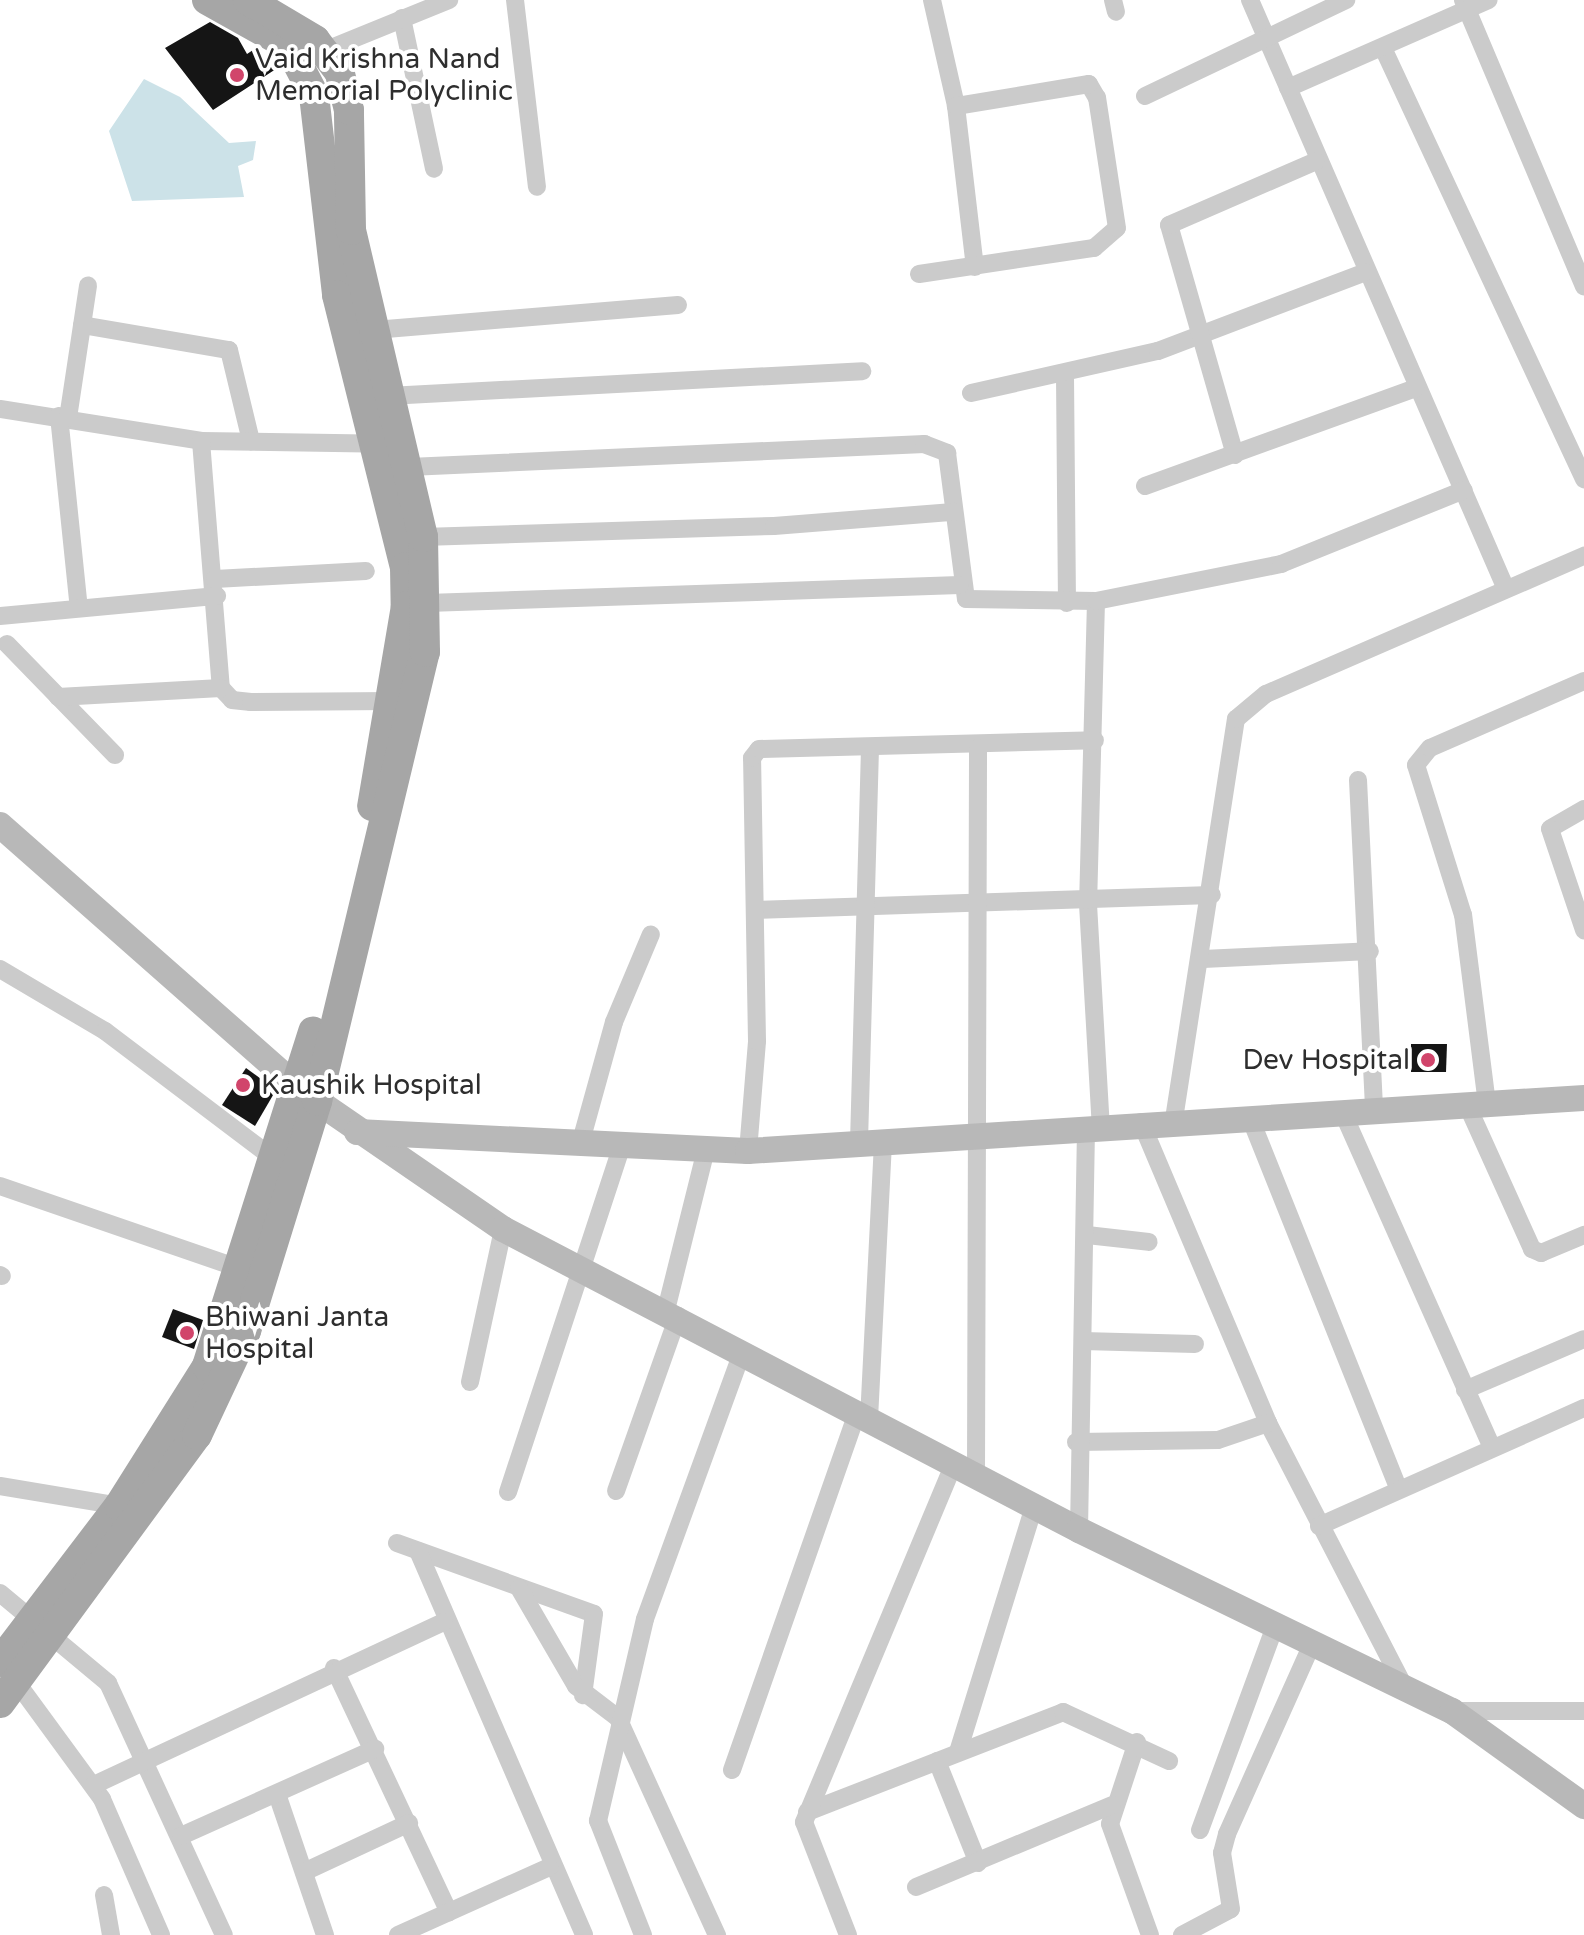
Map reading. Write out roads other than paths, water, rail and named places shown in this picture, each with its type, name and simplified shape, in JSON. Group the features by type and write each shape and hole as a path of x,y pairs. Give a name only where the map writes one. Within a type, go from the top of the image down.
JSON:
{"main road":[{"path":"42,1626 197,1435 246,1331 308,1094 417,706 427,603 423,537 337,295 306,68 270,30 207,0"},
{"path":"5,1682 207,1366 241,1269 273,1158 308,1094 392,701 405,567 388,396 351,230 349,110 326,50 248,0"}],"street":[{"path":"515,0 537,187"},
{"path":"932,0 956,106 975,267"},
{"path":"1250,0 1316,161 1506,589"},
{"path":"1145,96 1346,0"},
{"path":"1288,88 1383,48 1465,4 1488,0"},
{"path":"326,50 444,1"},
{"path":"1465,4 1584,286"},
{"path":"402,18 434,169"},
{"path":"1383,48 1584,479"},
{"path":"919,274 1094,248 1117,228 1097,98 1089,84 956,106"},
{"path":"1235,455 1171,219 1316,161"},
{"path":"971,393 1065,376 1203,334 1366,272"},
{"path":"79,608 64,417 88,285"},
{"path":"374,330 678,305"},
{"path":"82,325 229,350 251,441"},
{"path":"388,396 862,371"},
{"path":"1065,376 1067,603"},
{"path":"1145,486 1416,388"},
{"path":"0,409 201,441 251,441 395,452 924,444 947,453 960,585 973,601 1096,601 1281,564 1464,490"},
{"path":"201,441 216,588 221,688 232,700 251,702 392,701"},
{"path":"423,537 953,512"},
{"path":"1174,1119 1203,959 1231,734 1247,706 1584,556"},
{"path":"115,755 58,697 3,648 8,615 366,571"},
{"path":"427,603 960,585"},
{"path":"1079,1530 1076,1442 1094,1128 1088,904 1095,740 1096,601"},
{"path":"1584,681 1430,748 1416,765 1463,915 1478,1105 1532,1249 1541,1253 1584,1235"},
{"path":"58,697 221,688"},
{"path":"748,1151 756,910 752,758 766,747 870,750 978,748 1095,740"},
{"path":"848,1935 806,1837 807,1812 966,1468 980,1137 973,908 978,748"},
{"path":"732,1770 863,1416 871,1142 870,750"},
{"path":"1358,780 1370,951 1374,1113"},
{"path":"1584,809 1550,829 1584,930"},
{"path":"0,825 308,1094 357,1132 503,1229 672,1313 1079,1530 1452,1711 1584,1806"},
{"path":"756,910 973,908 1212,895"},
{"path":"581,1141 614,1022 651,934"},
{"path":"1203,959 1370,951"},
{"path":"0,969 105,1031 273,1158"},
{"path":"357,1132 748,1151 980,1137 1174,1119 1251,1120 1584,1098"},
{"path":"1343,1113 1492,1448"},
{"path":"1251,1120 1398,1487"},
{"path":"1141,1122 1268,1423 1405,1690"},
{"path":"508,1492 579,1268 622,1145"},
{"path":"616,1491 672,1313 706,1150"},
{"path":"0,1186 241,1269"},
{"path":"470,1382 503,1229"},
{"path":"1087,1235 1149,1242"},
{"path":"1465,1390 1584,1339"},
{"path":"1083,1341 1195,1344"},
{"path":"643,1935 599,1836 618,1718 645,1619 742,1352"},
{"path":"1319,1526 1398,1487 1584,1408"},
{"path":"1076,1442 1204,1441 1268,1423"},
{"path":"0,1486 119,1506"},
{"path":"958,1752 1034,1506"},
{"path":"397,1543 594,1614 583,1695"},
{"path":"418,1551 444,1622 549,1867 584,1935"},
{"path":"519,1588 583,1695 618,1718 717,1935"},
{"path":"0,1593 108,1683 224,1935"},
{"path":"94,1785 334,1668 444,1622"},
{"path":"1200,1830 1275,1626"},
{"path":"1182,1935 1231,1909 1223,1865 1227,1834 1312,1644"},
{"path":"334,1668 375,1749 449,1912"},
{"path":"5,1682 94,1785 161,1935"},
{"path":"1452,1711 1584,1711"},
{"path":"807,1812 1063,1712 1137,1742 1169,1761"},
{"path":"1137,1742 1112,1805 1114,1841 1150,1935"},
{"path":"181,1836 375,1749"},
{"path":"937,1761 978,1863"},
{"path":"277,1794 325,1935"},
{"path":"916,1887 1112,1805"},
{"path":"304,1872 409,1823"},
{"path":"398,1935 549,1867"},
{"path":"104,1895 111,1935"}],"water":[{"path":"144,79 180,97 229,143 256,141 253,160 238,166 244,197 132,201 109,131"}],"place":[{"name":"Vaid Krishna Nand Memorial Polyclinic","path":"237,75"},
{"name":"Dev Hospital","path":"1428,1060"},
{"name":"Kaushik Hospital","path":"243,1085"},
{"name":"Bhiwani Janta Hospital","path":"187,1333"}]}
